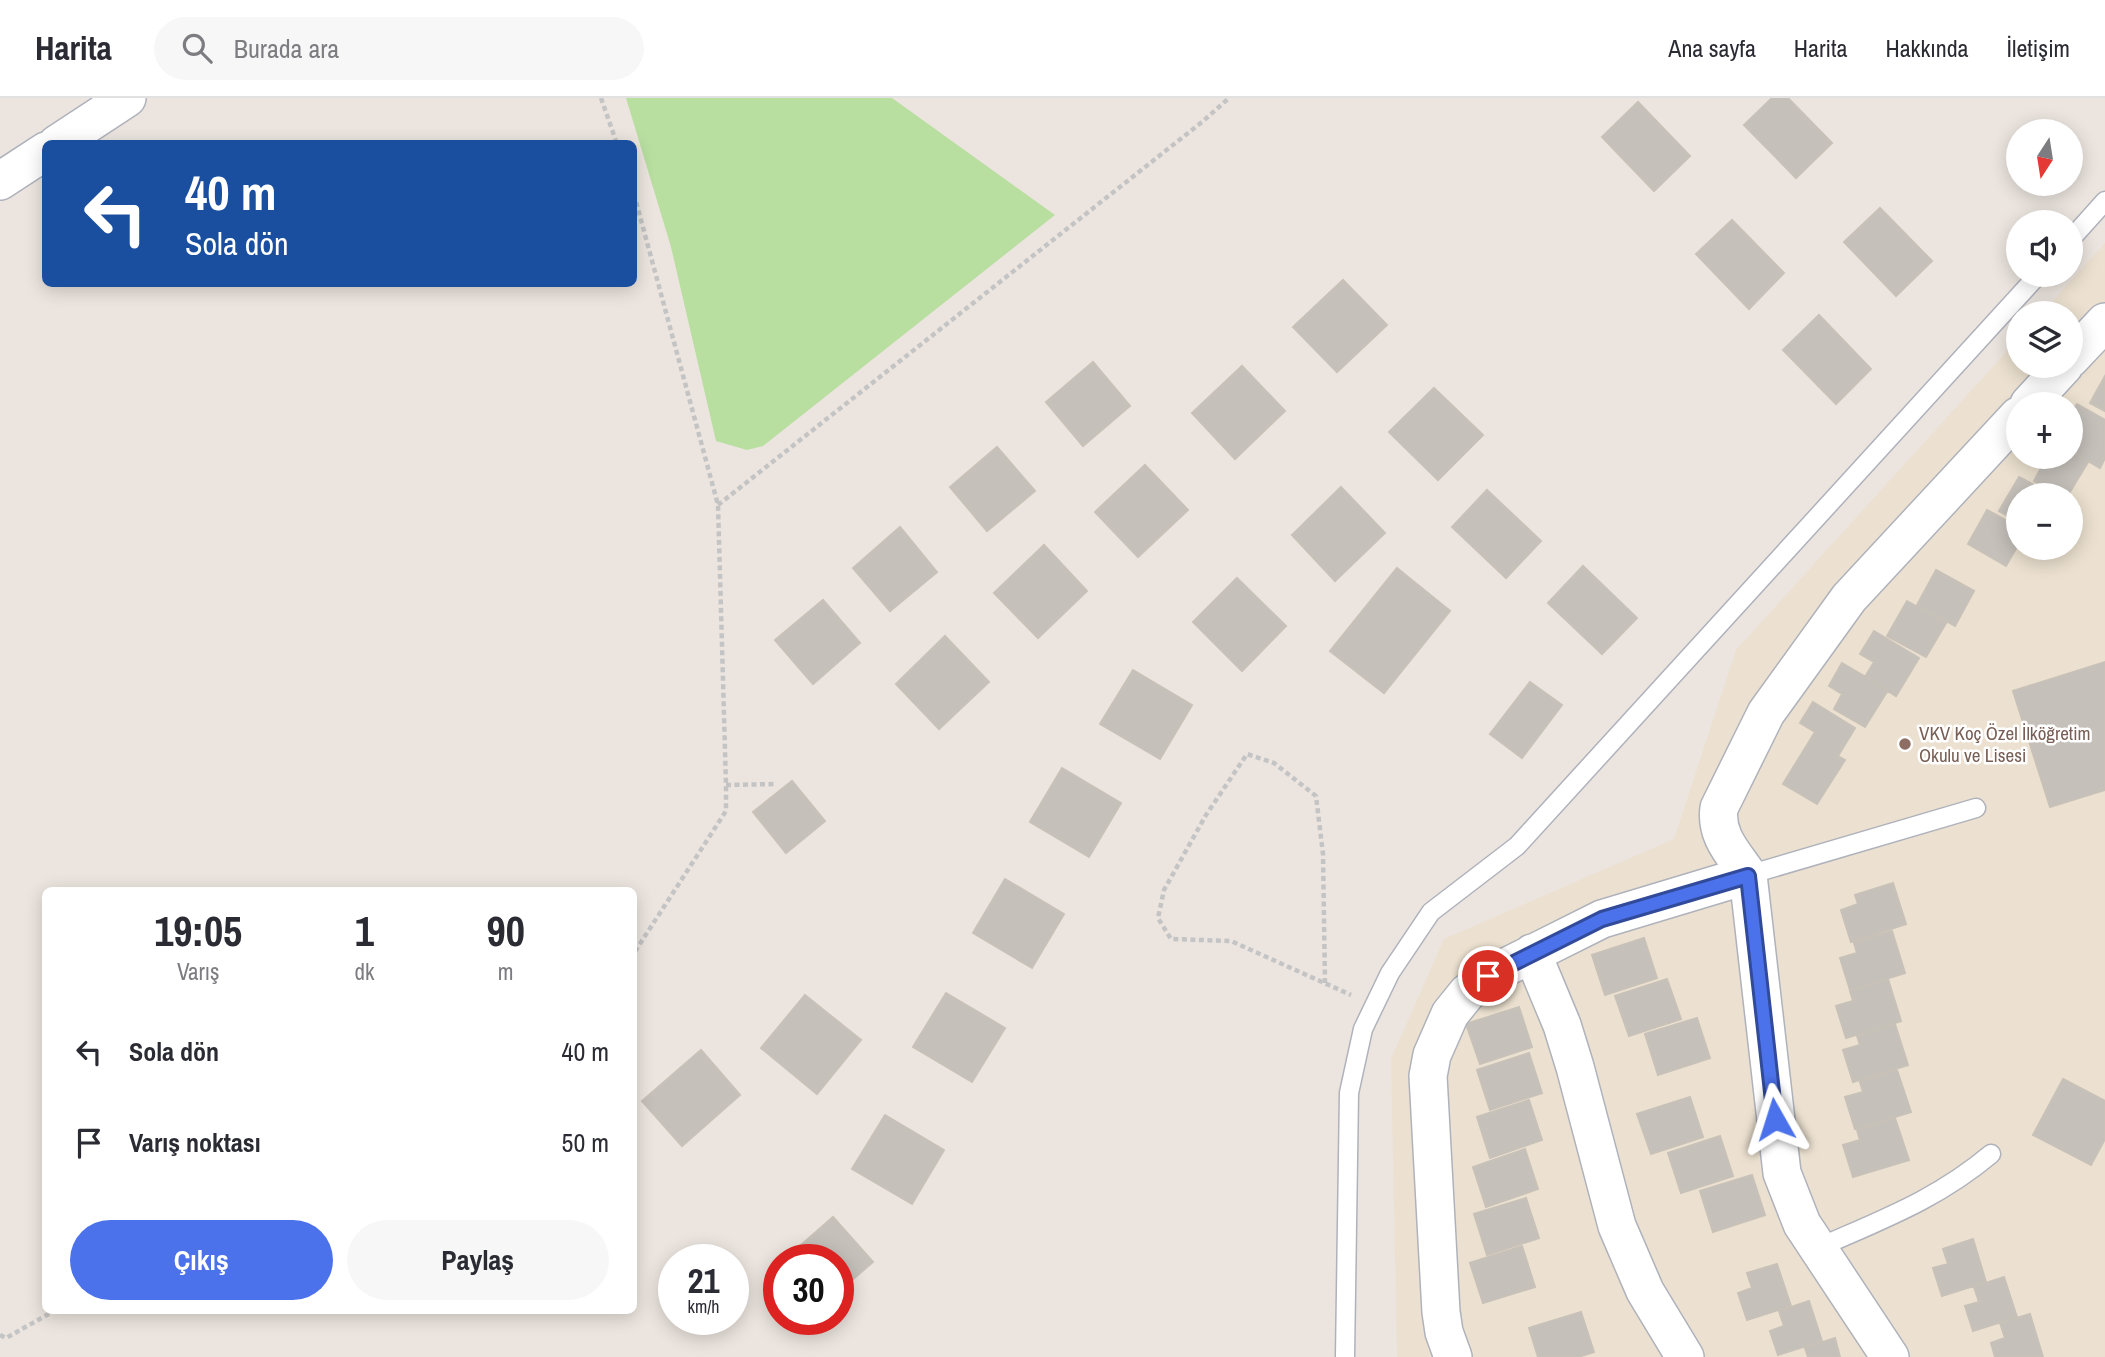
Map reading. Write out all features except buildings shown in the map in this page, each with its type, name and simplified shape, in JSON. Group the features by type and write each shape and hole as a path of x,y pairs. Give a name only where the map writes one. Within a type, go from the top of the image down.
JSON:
{"street":[{"path":"63,140 127,98"},
{"path":"0,181 42,154"},
{"path":"2083,345 2105,322"},
{"path":"2040,392 2053,378"},
{"path":"1890,1357 1802,1224 1790,1199 1782,1173 1748,876 1723,840 1717,819 1723,798 1766,713 1849,598 2006,429"},
{"path":"1453,1357 1444,1332 1441,1312 1428,1076 1439,1033 1450,1014 1467,993 1488,976 1602,919 1748,876"},
{"path":"1532,953 1562,1025 1617,1226 1645,1292 1685,1357"}],"lane":[{"path":"2083,226 2105,201"},
{"path":"1345,1357 1349,1093 1363,1029 1390,973 1431,912 1517,846 2027,287"},
{"path":"1748,876 1976,808"},
{"path":"1818,1248 1914,1206 1967,1175 1991,1154"}],"path":[{"path":"601,98 616,140"},
{"path":"718,505 1191,131 1229,98"},
{"path":"637,205 718,505 726,785 726,811 637,948"},
{"path":"1325,983 1323,854 1316,796 1274,762 1247,754 1206,815 1164,890 1158,918 1171,939 1231,941 1374,1006"},
{"path":"726,785 777,784"},
{"path":"0,1335 6,1338 49,1314"}],"shaded area":[{"name":"VKV Koç Özel İlköğretim Okulu ve Lisesi","path":"2105,243 2105,1357 1397,1357 1391,1059 1444,939 1674,839 1736,650 2006,352 2006,378 2083,378 2083,301 2053,301 2065,287 2083,287 2083,267"}],"green space":[{"path":"626,98 892,98 1055,215 763,446 747,450 716,441 671,247"}],"place":[{"name":"VKV Koç Özel İlköğretim Okulu ve Lisesi","path":"1905,744"}],"route":[{"path":"1488,976 1602,919 1748,876 1775,1119"}]}
